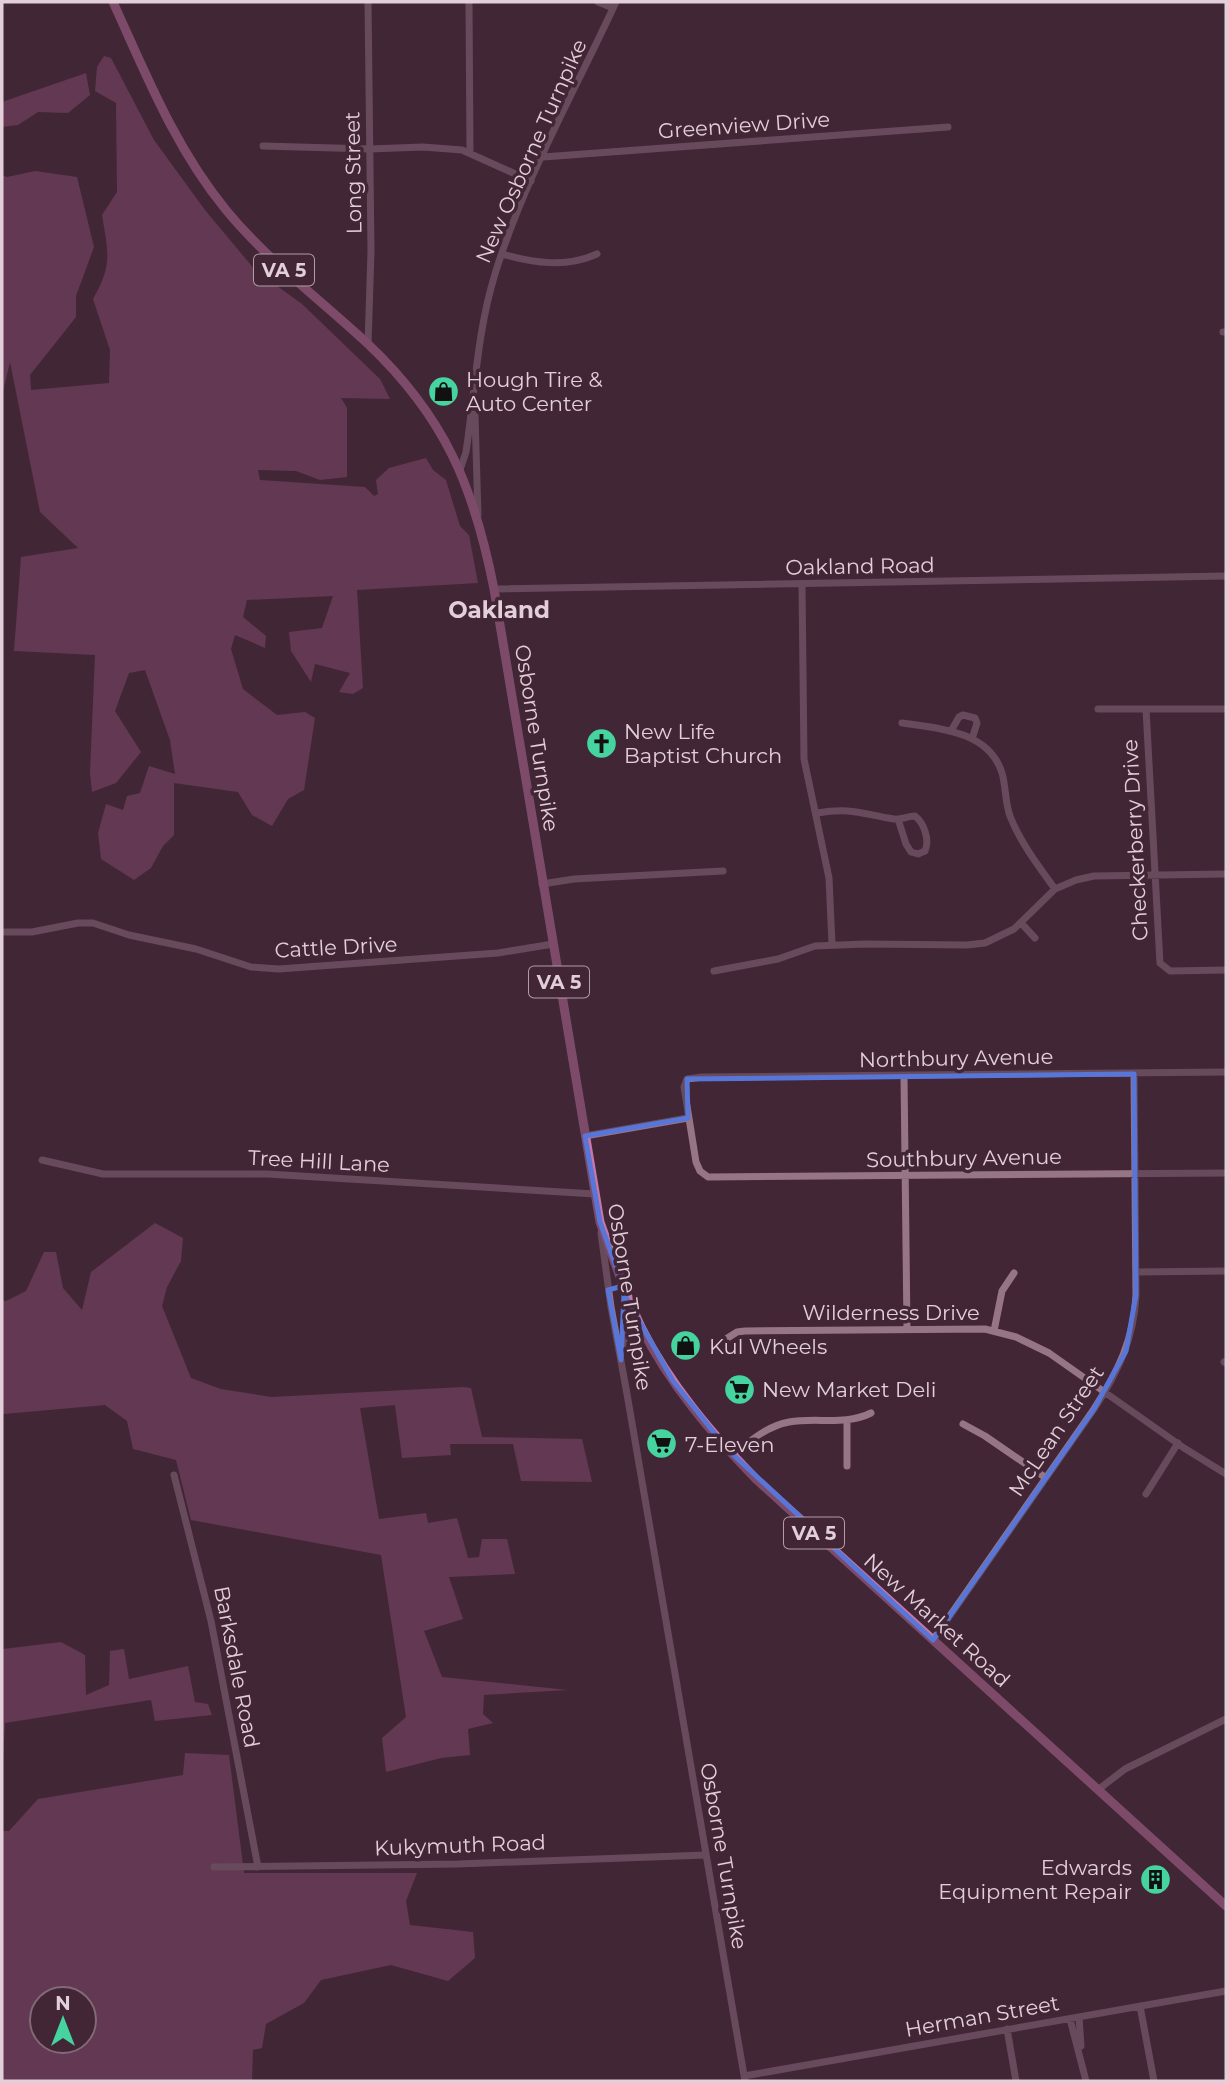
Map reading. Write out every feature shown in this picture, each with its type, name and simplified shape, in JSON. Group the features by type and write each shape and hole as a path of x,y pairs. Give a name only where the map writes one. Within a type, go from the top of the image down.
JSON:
{"main road":[{"name":"VA 5","path":"113,2 171,127 188,157 225,208 265,253 368,344 408,386 451,449 478,519"},
{"name":"Osborne Turnpike","path":"478,519 494,589 600,1222"},
{"name":"New Market Road","path":"600,1222 623,1286 642,1328 683,1395 733,1455 803,1522 1226,1906"}],"street":[{"name":"Long Street","path":"368,2 371,251 368,344"},
{"path":"470,2 470,152"},
{"path":"598,2 615,5"},
{"name":"New Osborne Turnpike","path":"460,470 474,400 484,319 502,254 531,181 615,5"},
{"name":"Greenview Drive","path":"543,157 948,127"},
{"path":"263,146 447,148 470,152 531,181"},
{"path":"502,254 548,262 575,262 597,254"},
{"name":"New Osborne Turnpike","path":"474,400 478,519"},
{"path":"451,449 463,445 468,436"},
{"name":"Oakland Road","path":"494,589 1226,576"},
{"path":"802,584 804,759 830,878 831,944"},
{"path":"1098,709 1226,709"},
{"name":"Checkerberry Drive","path":"1146,709 1158,954 1164,968 1170,971 1226,970"},
{"path":"951,731 959,718 975,718 977,723 972,739"},
{"path":"902,723 951,731 972,739 990,754 1001,770 1009,813 1019,834 1055,890"},
{"path":"817,813 856,810 898,819 918,817 928,841 925,851 918,854 911,852 898,819"},
{"path":"542,884 573,879 723,870"},
{"path":"714,971 778,959 815,946 831,944 967,946 1002,937 1022,923 1055,890 1076,880 1094,876 1226,874"},
{"name":"Cattle Drive","path":"2,932 32,932 78,923 93,923 129,935 196,949 251,967 279,969 498,953 553,944"},
{"path":"1022,923 1035,938"},
{"name":"Northbury Avenue","path":"688,1118 684,1087 687,1079 702,1077 1226,1072"},
{"name":"McLean Street","path":"933,1640 1105,1392 1122,1363 1135,1309 1134,1074"},
{"path":"904,1076 907,1329"},
{"path":"585,1136 688,1118"},
{"name":"Southbury Avenue","path":"688,1118 697,1166 703,1175 717,1178 1226,1172"},
{"name":"Tree Hill Lane","path":"42,1160 103,1174 267,1174 596,1194"},
{"name":"Osborne Turnpike","path":"600,1222 608,1290 744,2078"},
{"path":"1136,1272 1226,1271"},
{"path":"994,1331 1002,1291 1014,1273"},
{"path":"608,1290 623,1286"},
{"path":"621,1360 623,1339 642,1328"},
{"name":"Wilderness Drive","path":"726,1339 746,1331 965,1328 994,1331 1041,1348 1226,1474"},
{"path":"733,1455 763,1432 776,1426 805,1420 859,1419 871,1413"},
{"path":"847,1420 847,1466"},
{"path":"963,1424 1046,1478"},
{"path":"1146,1494 1178,1443"},
{"name":"Barksdale Road","path":"174,1475 211,1621 258,1867"},
{"path":"1099,1789 1132,1765 1226,1719"},
{"name":"Kukymuth Road","path":"214,1867 470,1863 706,1855"},
{"name":"Herman Street","path":"744,2078 1226,1992"},
{"path":"1140,2006 1154,2081"},
{"path":"1079,2017 1081,2057"},
{"path":"1070,2019 1086,2081"},
{"path":"1007,2029 1016,2081"}],"highlighted area":[{"path":"1134,1074 1136,1295 1126,1351 1094,1409 933,1640 727,1449 673,1381 624,1294 621,1360 608,1290 623,1286 600,1222 585,1136 688,1118 687,1079"}],"shaded area":[{"path":"104,56 111,58 154,140 205,210 255,270 302,304 380,379 390,399 341,398 347,408 347,477 320,480 296,471 258,470 260,480 365,487 374,496 378,494 376,480 389,468 426,458 433,470 446,480 460,526 469,535 478,583 357,590 363,688 353,694 339,692 350,673 315,664 311,682 291,651 289,632 322,628 333,596 247,600 243,617 266,636 265,648 235,635 231,649 243,689 277,715 305,712 315,718 304,790 288,799 272,826 252,815 238,792 174,783 174,835 163,846 151,868 134,880 101,859 98,833 106,804 123,810 127,796 140,793 149,766 175,774 170,740 145,670 129,673 115,711 141,752 116,783 92,792 90,773 95,655 14,651 21,557 78,548 40,512 10,362 2,396 2,175 7,177 35,171 77,177 94,247 76,296 76,317 30,375 31,390 109,383 110,350 93,299 104,276 107,258 102,215 117,192 116,103 95,91 97,67"},
{"path":"86,73 90,95 68,113 38,112 18,125 2,127 2,102"},
{"path":"155,1223 183,1238 181,1261 167,1287 162,1306 191,1378 221,1389 271,1397 471,1388 482,1437 582,1439 592,1482 521,1481 513,1444 450,1444 451,1455 402,1458 395,1405 360,1408 379,1519 426,1513 428,1523 457,1518 468,1558 479,1557 482,1539 507,1539 515,1574 449,1577 463,1619 424,1631 442,1677 568,1690 484,1695 483,1714 493,1723 468,1729 470,1755 441,1758 386,1772 382,1738 406,1717 381,1555 191,1520 176,1460 133,1449 127,1421 105,1405 2,1416 2,1300 6,1301 26,1291 44,1252 56,1252 63,1288 82,1310 91,1272"},
{"path":"2,1637 3,1649 61,1642 85,1655 86,1695 109,1685 110,1651 124,1649 129,1679 188,1666 195,1702 208,1704 212,1715 155,1721 151,1700 5,1723 2,1781"},
{"path":"185,1753 229,1755 244,1873 417,1873 406,1901 410,1925 473,1932 475,1958 448,1981 391,1965 321,1980 304,2003 266,2024 262,2048 253,2050 252,2081 2,2081 2,1831 9,1831 38,1799 183,1775"}],"place":[{"name":"Hough Tire & Auto Center","path":"443,391"},
{"name":"New Life Baptist Church","path":"601,743"},
{"name":"Kul Wheels","path":"686,1346"},
{"name":"New Market Deli","path":"739,1389"},
{"name":"7-Eleven","path":"662,1444"},
{"name":"Edwards Equipment Repair","path":"1155,1879"}],"district":[{"name":"Oakland","path":"499,610"}]}
